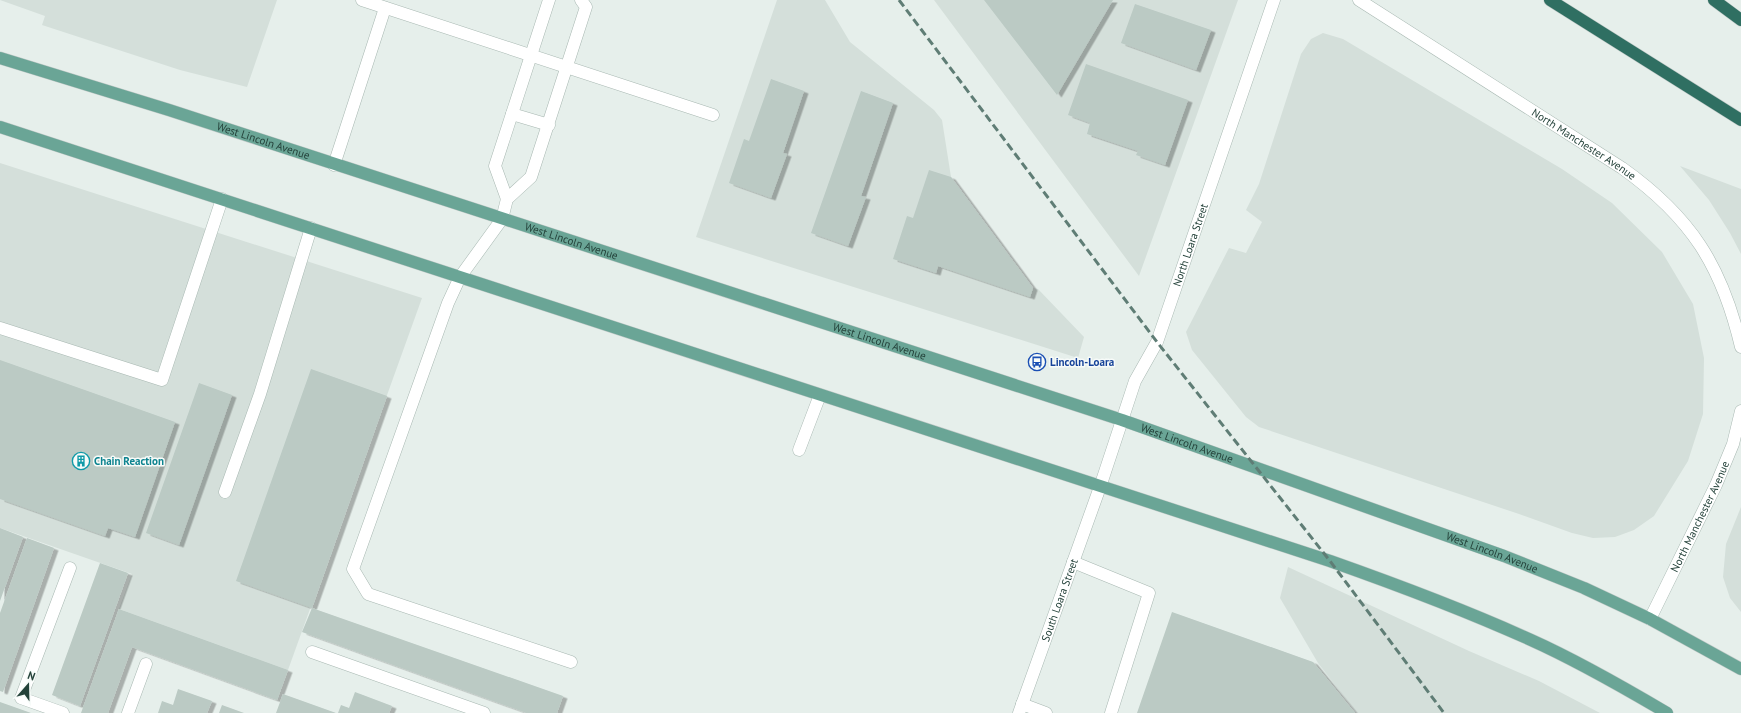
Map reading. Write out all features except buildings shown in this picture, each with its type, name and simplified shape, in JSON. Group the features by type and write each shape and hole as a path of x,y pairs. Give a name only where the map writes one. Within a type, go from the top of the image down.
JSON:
{"highway":[{"path":"1550,0 1741,120"},
{"path":"1714,0 1741,20"}],"main road":[{"name":"West Lincoln Avenue","path":"0,58 169,110 334,165 1122,420 1504,556 1584,588 1650,619 1741,669"},
{"path":"0,127 1330,561 1468,613 1532,640 1588,668 1667,713"}],"street":[{"path":"362,0 713,116"},
{"path":"507,199 495,166 549,0"},
{"path":"571,662 368,594 354,569 448,303 460,277 502,219 507,199 531,177 586,7 582,0"},
{"name":"North Loara Street","path":"1100,487 1135,381 1157,342 1274,0"},
{"name":"North Manchester Avenue","path":"1359,0 1622,168 1649,188 1674,212 1702,245 1720,279 1734,317 1741,347"},
{"path":"334,165 385,8"},
{"path":"512,114 548,125"},
{"path":"0,328 162,380 222,199"},
{"path":"225,492 260,394 311,228"},
{"path":"799,450 820,395"},
{"name":"North Manchester Avenue","path":"1650,619 1716,485 1733,444 1741,411"},
{"name":"South Loara Street","path":"1020,708 1100,487"},
{"path":"1072,562 1149,593 1111,713"},
{"path":"63,713 21,698 70,568"},
{"path":"312,652 484,713"},
{"path":"128,713 146,664"},
{"path":"1020,708 1046,713"}],"shaded area":[{"path":"0,0 277,0 247,87 180,70 42,25 45,16"},
{"path":"777,0 825,0 850,42 934,110 942,120 951,177 1033,288 1038,289 1084,337 1078,358 696,237"},
{"path":"934,0 1238,0 1139,276"},
{"path":"1323,33 1343,39 1562,169 1612,203 1662,252 1693,304 1704,358 1703,414 1688,461 1654,516 1634,530 1615,537 1593,538 1572,533 1259,427 1246,417 1192,350 1186,332 1229,248 1246,253 1262,222 1246,210 1259,184 1301,54 1311,39"},
{"path":"0,163 422,298 288,670 119,609 132,574 0,528"},
{"path":"1680,166 1741,189 1741,254 1730,233 1709,200"},
{"path":"1741,507 1741,612 1730,598 1723,577 1726,544"},
{"path":"1288,567 1469,651 1539,681 1600,713 1357,713 1318,663 1280,598"}],"railway":[{"path":"899,0 1157,342 1330,561 1444,713"}],"place":[{"name":"Lincoln-Loara","path":"1037,362"},
{"name":"Chain Reaction","path":"81,461"}]}
